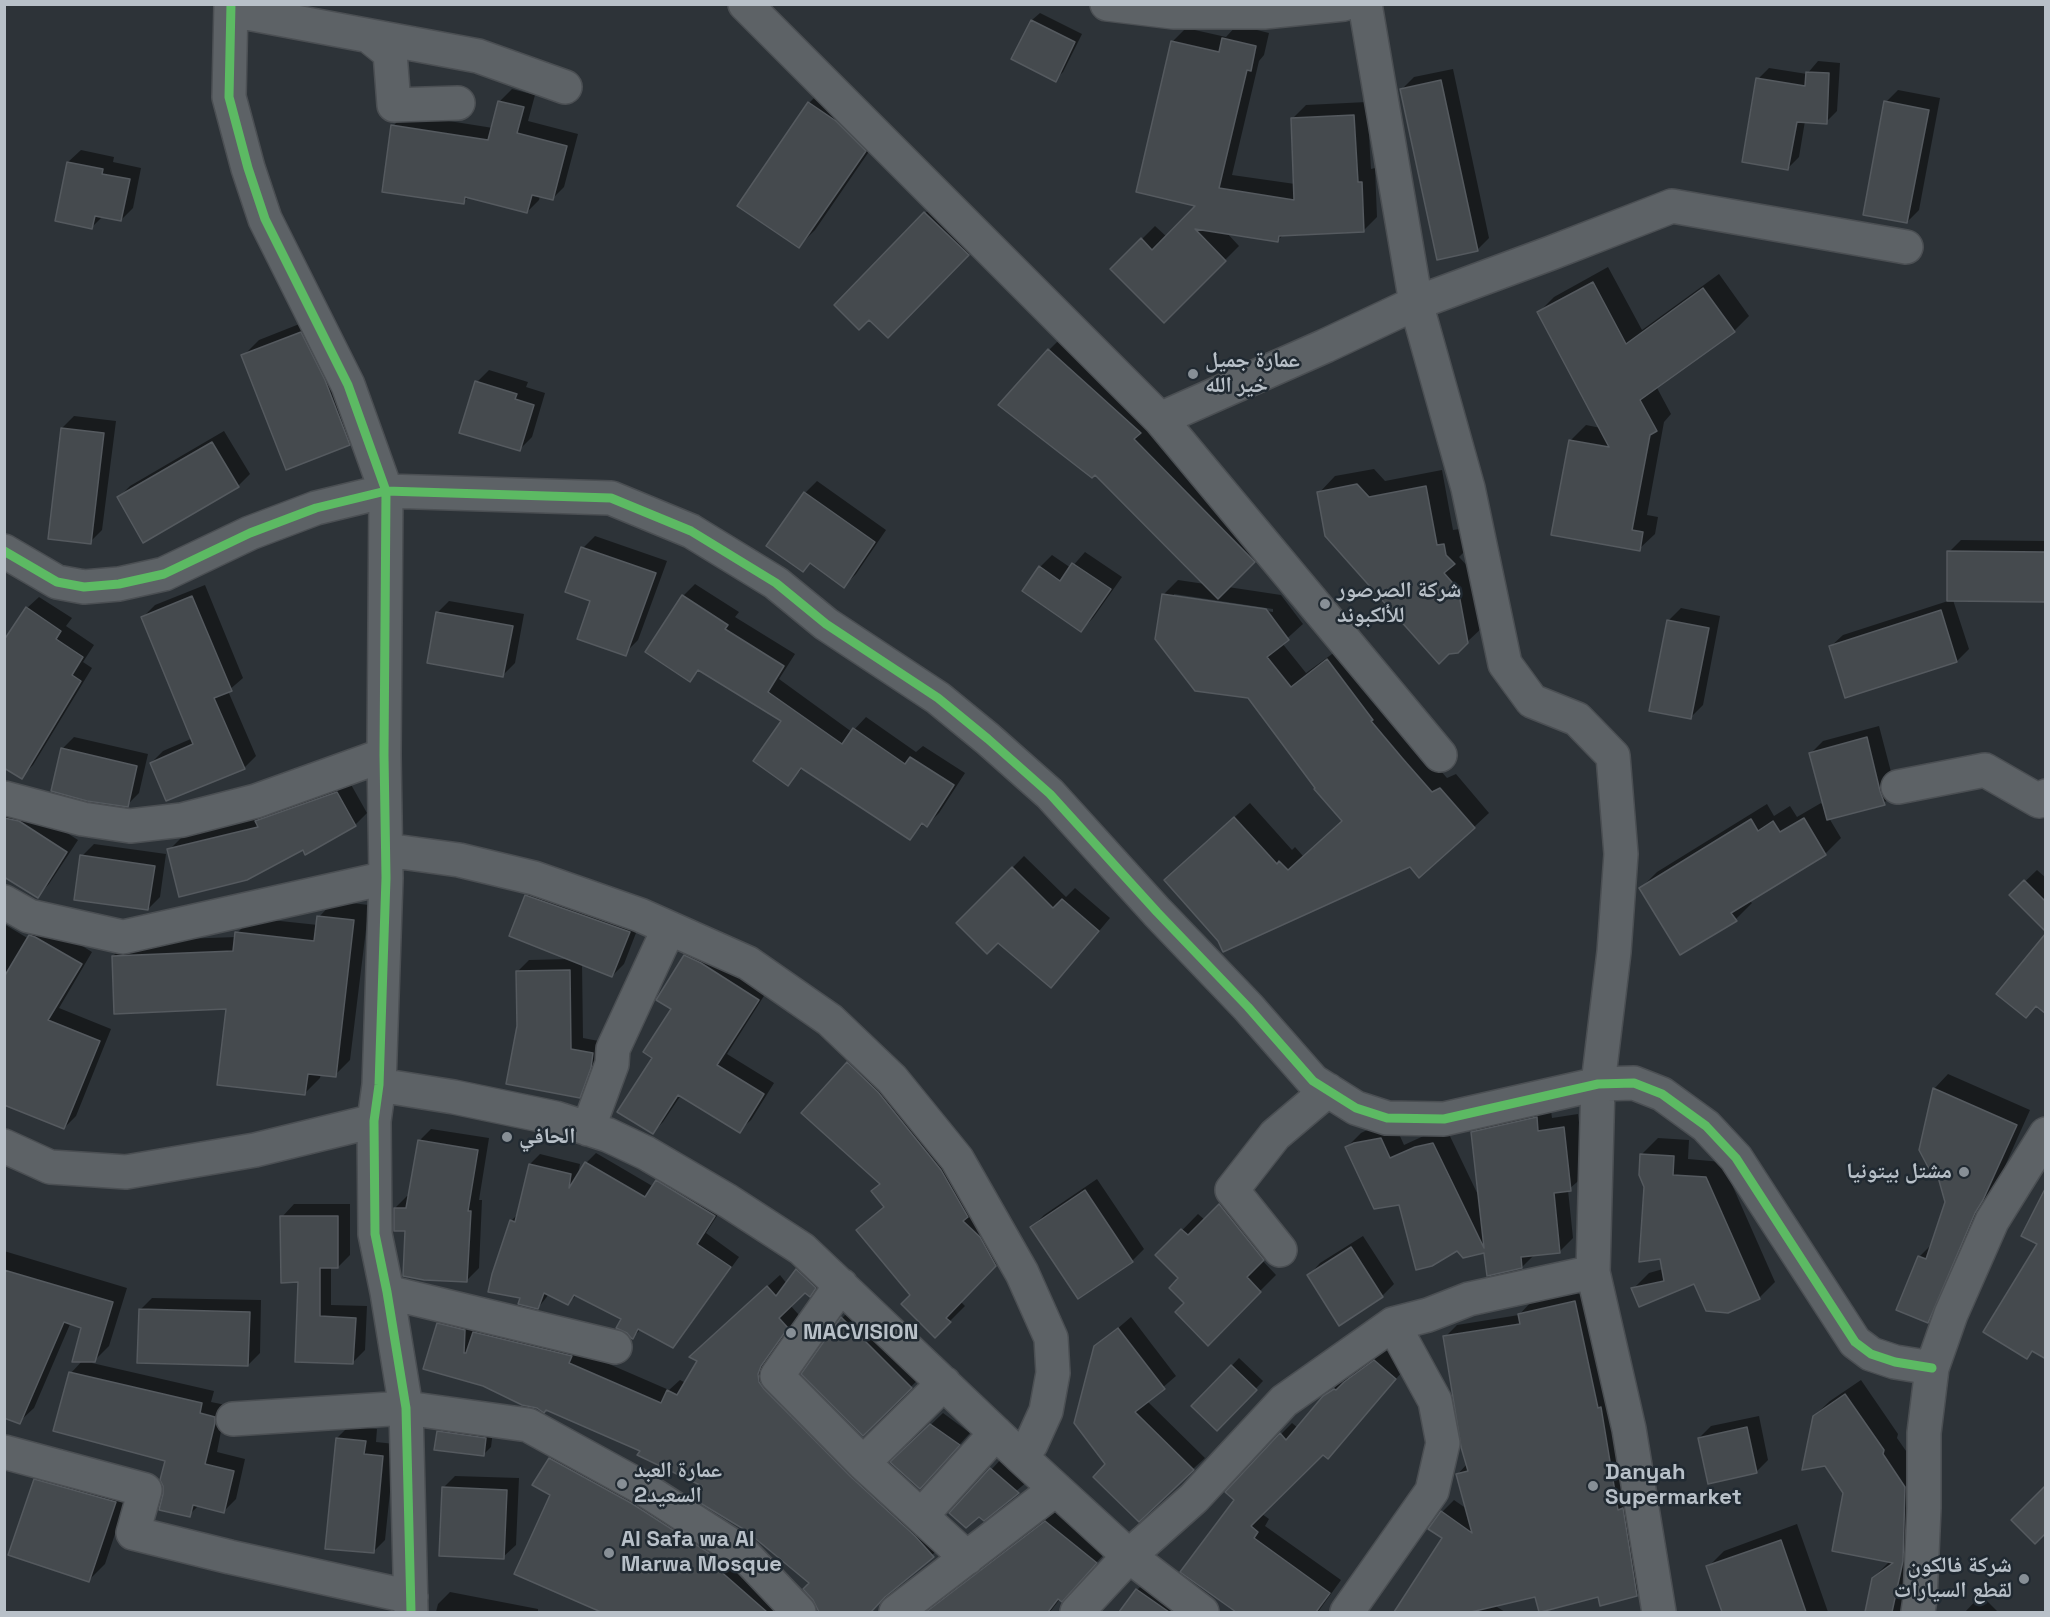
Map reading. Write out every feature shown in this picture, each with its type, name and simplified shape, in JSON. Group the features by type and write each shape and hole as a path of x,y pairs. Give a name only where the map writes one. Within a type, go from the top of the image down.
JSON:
{"street":[{"path":"745,4 1160,419 1440,754"},
{"path":"1107,4 1173,12 1264,12 1344,4"},
{"path":"1365,4 1416,303 1468,488 1505,664 1532,701 1577,719 1613,756 1621,855 1614,952 1598,1084 1593,1272 1629,1429 1659,1612"},
{"path":"4,1452 144,1491 133,1533 411,1605 406,1408 375,1234 374,1121 379,1085 386,864 384,755 386,491 348,385 265,219 255,189 230,97 231,7 370,37 478,56 565,87"},
{"path":"370,37 390,53 394,105 458,103"},
{"path":"1160,419 1416,303 1672,206 1906,247"},
{"path":"4,551 57,582 84,587 119,584 164,574 250,533 315,508 386,491 610,498 692,531 776,583 826,624 938,698 1050,794 1157,912 1248,1007 1313,1081 1356,1108 1388,1118 1444,1119 1598,1084 1634,1083 1662,1094 1706,1126 1736,1158 1855,1342 1871,1354 1895,1362 1932,1368"},
{"path":"4,798 82,819 130,826 182,820 256,801 384,755"},
{"path":"1898,787 1985,770 2040,801 2046,796"},
{"path":"4,902 29,916 123,937 386,864 459,860 534,878 640,915 748,963 830,1020 892,1079 957,1159 1022,1273 1051,1338 1053,1373 1046,1411 1031,1444 1021,1457"},
{"path":"588,1129 612,1064 613,1049 669,928"},
{"path":"379,1085 454,1097 555,1118 608,1135 646,1153 728,1201 802,1249 1129,1556 1202,1612"},
{"path":"1280,1250 1232,1190 1275,1135 1328,1090"},
{"path":"4,1146 50,1167 126,1172 255,1150 374,1121"},
{"path":"1918,1612 1924,1508 1924,1433 1932,1368 1951,1314 1992,1221 2046,1134"},
{"path":"1077,1612 1129,1556 1194,1498 1284,1401 1393,1323 1428,1315 1469,1299 1593,1272"},
{"path":"841,1285 777,1376 863,1463 967,1558"},
{"path":"387,1293 615,1347"},
{"path":"1347,1612 1431,1491 1443,1443 1434,1401 1393,1323"},
{"path":"863,1463 944,1383"},
{"path":"233,1419 406,1408 528,1425 641,1487 742,1552 799,1612"},
{"path":"921,1516 996,1433"},
{"path":"896,1612 1056,1489"}],"building":[{"path":"1031,20 1075,42 1056,82 1011,59"},
{"path":"1222,38 1256,46 1251,71 1247,70 1219,188 1294,200 1291,118 1354,115 1358,182 1362,182 1364,232 1279,236 1278,242 1195,229 1226,261 1164,323 1110,269 1141,238 1152,250 1195,206 1136,192 1171,41 1219,52"},
{"path":"1806,72 1829,73 1827,124 1797,122 1788,170 1742,162 1756,78 1805,86"},
{"path":"1441,80 1478,251 1437,260 1400,89"},
{"path":"498,101 524,107 517,133 567,146 553,200 532,195 527,213 465,197 464,204 382,192 391,125 488,140"},
{"path":"1884,101 1929,110 1907,223 1863,215"},
{"path":"808,102 836,121 866,151 799,248 737,206"},
{"path":"67,162 103,169 102,174 130,179 121,221 95,216 92,229 55,221"},
{"path":"924,212 969,255 888,338 869,320 859,330 834,305"},
{"path":"1593,282 1626,344 1703,288 1735,332 1640,400 1657,431 1650,435 1632,530 1643,532 1640,551 1551,535 1569,440 1609,447 1537,312"},
{"path":"301,332 325,380 350,445 286,470 241,355"},
{"path":"1048,349 1141,433 1134,439 1255,562 1218,599 1095,475 1092,478 998,405"},
{"path":"475,381 517,394 515,399 534,405 520,451 459,433"},
{"path":"61,428 104,433 91,544 48,539"},
{"path":"212,442 239,487 143,543 117,497"},
{"path":"1357,484 1369,497 1426,486 1437,545 1444,544 1446,555 1455,564 1444,573 1458,589 1468,643 1458,653 1449,654 1439,664 1325,536 1317,492"},
{"path":"804,492 875,542 844,588 810,563 803,572 766,546"},
{"path":"581,547 656,573 626,656 577,639 590,601 565,592"},
{"path":"1947,551 2046,552 2046,602 1947,601"},
{"path":"1072,563 1111,589 1081,632 1022,591 1039,566 1060,581"},
{"path":"1162,594 1266,609 1289,640 1267,657 1291,687 1327,659 1373,720 1371,721 1403,759 1432,792 1440,788 1475,828 1419,878 1410,867 1223,952 1218,941 1164,880 1234,817 1277,864 1279,861 1288,870 1342,821 1314,789 1248,698 1195,691 1155,639"},
{"path":"682,595 728,625 725,629 784,666 768,692 842,744 853,728 905,764 910,757 954,785 927,827 922,823 910,840 801,768 788,786 753,761 781,721 698,670 690,682 645,652"},
{"path":"192,596 232,691 214,698 245,769 166,801 150,763 193,744 141,617"},
{"path":"26,607 61,631 56,639 83,657 72,675 81,681 22,779 4,768 4,640"},
{"path":"1941,610 1957,662 1845,698 1829,646"},
{"path":"436,612 513,626 503,677 427,663"},
{"path":"1667,620 1709,628 1691,719 1649,711"},
{"path":"1867,737 1885,805 1827,820 1809,753"},
{"path":"61,748 137,766 128,807 87,801 51,791"},
{"path":"337,792 356,826 305,855 303,850 247,880 179,897 167,849 258,827 255,821"},
{"path":"4,818 19,821 67,852 38,898 4,877"},
{"path":"1804,818 1826,855 1731,913 1737,921 1680,955 1639,888 1751,819 1758,831 1773,821 1780,832"},
{"path":"80,855 155,866 148,910 74,900"},
{"path":"1012,867 1053,908 1062,899 1099,931 1051,988 998,943 987,954 956,923"},
{"path":"2024,880 2046,902 2046,932 2009,895"},
{"path":"525,895 630,932 612,977 509,936"},
{"path":"317,916 354,920 336,1077 308,1074 305,1095 217,1085 226,1009 114,1014 112,956 233,951 235,932 314,941"},
{"path":"2046,933 2046,1014 2036,1006 2026,1018 1996,994"},
{"path":"29,935 82,964 48,1020 100,1041 64,1129 4,1105 4,977"},
{"path":"684,955 701,963 759,1000 717,1065 764,1094 740,1133 678,1095 653,1134 617,1112 652,1058 643,1052 671,1009 656,1000"},
{"path":"570,970 571,1049 593,1053 591,1068 580,1098 506,1084 517,1026 516,971"},
{"path":"847,1062 878,1092 941,1170 968,1217 963,1221 980,1237 996,1266 946,1318 951,1322 935,1338 901,1304 910,1295 856,1230 884,1207 871,1191 880,1184 801,1113"},
{"name":"مشتل بيتونيا","path":"1933,1088 2017,1125 1975,1213 1928,1323 1896,1310 1918,1256 1926,1259 1945,1202 1938,1177 1928,1167 1919,1150"},
{"path":"1537,1117 1538,1131 1564,1127 1571,1191 1554,1193 1560,1253 1521,1257 1522,1268 1487,1276 1484,1253 1463,1258 1457,1251 1432,1266 1416,1270 1399,1205 1374,1209 1345,1147 1381,1138 1390,1158 1415,1147 1433,1143 1484,1248 1471,1132"},
{"path":"418,1140 478,1150 468,1211 471,1211 467,1282 424,1280 403,1276 405,1231 394,1231 394,1208 406,1208"},
{"path":"1640,1154 1674,1156 1673,1175 1706,1177 1760,1299 1728,1313 1706,1311 1694,1284 1639,1307 1631,1288 1664,1281 1660,1259 1639,1262 1644,1187 1639,1175"},
{"path":"585,1162 645,1197 656,1180 715,1216 697,1244 731,1267 673,1348 638,1329 633,1339 631,1338 627,1333 616,1328 621,1319 574,1295 568,1305 544,1293 538,1309 518,1304 520,1298 488,1292 510,1220 515,1222 529,1164 571,1174 569,1188"},
{"path":"2046,1187 2046,1359 2032,1351 2027,1359 1983,1332 2037,1244 2021,1236"},
{"path":"1085,1190 1133,1262 1078,1299 1030,1227"},
{"path":"1219,1204 1264,1260 1247,1277 1261,1292 1208,1346 1175,1312 1184,1303 1169,1288 1178,1278 1155,1255 1181,1229 1188,1235"},
{"path":"280,1216 338,1216 338,1268 320,1268 320,1316 356,1318 353,1364 295,1362 298,1282 281,1283"},
{"path":"1351,1247 1383,1297 1339,1326 1307,1275"},
{"path":"796,1269 816,1288 810,1297 805,1293 779,1318 788,1328 761,1366 758,1374 759,1382 850,1476 915,1536 934,1557 885,1597 871,1612 819,1612 813,1600 803,1589 809,1583 745,1530 692,1498 702,1486 637,1455 640,1451 546,1410 544,1413 537,1408 522,1405 483,1386 423,1369 437,1323 465,1330 464,1353 466,1353 473,1332 572,1356 569,1363 661,1403 667,1390 677,1395 697,1361 689,1357 767,1286 776,1296"},
{"path":"4,1270 113,1302 95,1362 72,1362 81,1328 64,1322 20,1424 4,1418"},
{"path":"1575,1301 1598,1408 1601,1407 1618,1510 1623,1508 1637,1596 1600,1606 1598,1597 1541,1612 1539,1612 1535,1597 1471,1612 1394,1612 1442,1538 1428,1529 1441,1511 1472,1533 1456,1474 1468,1471 1461,1447 1443,1336 1520,1324 1518,1314"},
{"path":"139,1309 250,1312 248,1366 137,1363"},
{"path":"841,1317 912,1388 863,1436 801,1374"},
{"path":"1118,1328 1165,1389 1135,1412 1194,1470 1139,1522 1093,1477 1105,1464 1074,1423 1094,1346"},
{"path":"1374,1360 1396,1379 1328,1459 1323,1455 1251,1526 1258,1532 1254,1538 1330,1593 1316,1612 1236,1612 1180,1572 1234,1500 1225,1492 1280,1433 1286,1440 1323,1396 1336,1390"},
{"path":"1231,1365 1257,1390 1217,1431 1191,1406"},
{"path":"69,1372 202,1403 200,1413 215,1417 205,1464 234,1471 224,1513 193,1505 190,1517 159,1510 163,1494 160,1480 165,1461 53,1431"},
{"path":"1845,1394 1884,1450 1883,1454 1905,1487 1903,1561 1892,1612 1865,1612 1872,1578 1893,1563 1832,1551 1843,1493 1825,1466 1802,1470 1813,1416"},
{"path":"930,1424 960,1445 920,1489 890,1462"},
{"path":"1747,1427 1757,1473 1708,1484 1698,1438"},
{"path":"437,1431 486,1438 484,1456 434,1450"},
{"path":"336,1438 366,1441 364,1454 383,1456 374,1553 325,1549"},
{"path":"549,1458 631,1503 723,1562 718,1569 767,1612 601,1612 514,1574 550,1495 532,1485"},
{"path":"990,1468 1019,1493 984,1521 979,1517 966,1528 949,1513"},
{"path":"34,1479 116,1502 89,1582 8,1555"},
{"path":"2046,1485 2046,1533 2035,1544 2011,1520"},
{"path":"442,1487 507,1490 504,1559 439,1556"},
{"path":"1045,1521 1097,1563 1062,1602 1058,1599 1048,1612 926,1612"},
{"path":"1781,1540 1806,1612 1722,1612 1706,1566"},
{"path":"1136,1589 1169,1612 1119,1612"}],"cycle path":[{"path":"231,4 229,97 248,168 265,219 348,385 386,491 384,755 386,878 379,1085 374,1121 375,1234 406,1408 411,1612"},
{"path":"4,551 57,582 84,587 119,584 164,574 250,533 316,508 386,491 611,498 691,531 776,583 826,624 938,698 988,739 1050,794 1157,912 1248,1007 1313,1081 1356,1108 1387,1118 1444,1119 1598,1084 1634,1083 1662,1094 1706,1126 1736,1158 1855,1342 1871,1354 1895,1362 1932,1368"}],"place":[{"name":"عمارة جميل خير الله","path":"1193,374"},
{"name":"شركة الصرصور للألكبوند","path":"1325,604"},
{"name":"الحافي","path":"507,1137"},
{"name":"مشتل بيتونيا","path":"1964,1172"},
{"name":"MACVISION","path":"791,1333"},
{"name":"عمارة العبد السعيد2","path":"622,1484"},
{"name":"Danyah Supermarket","path":"1593,1486"},
{"name":"Al Safa wa Al Marwa Mosque","path":"609,1553"},
{"name":"شركة فالكون لقطع السيارات","path":"2024,1579"}]}
